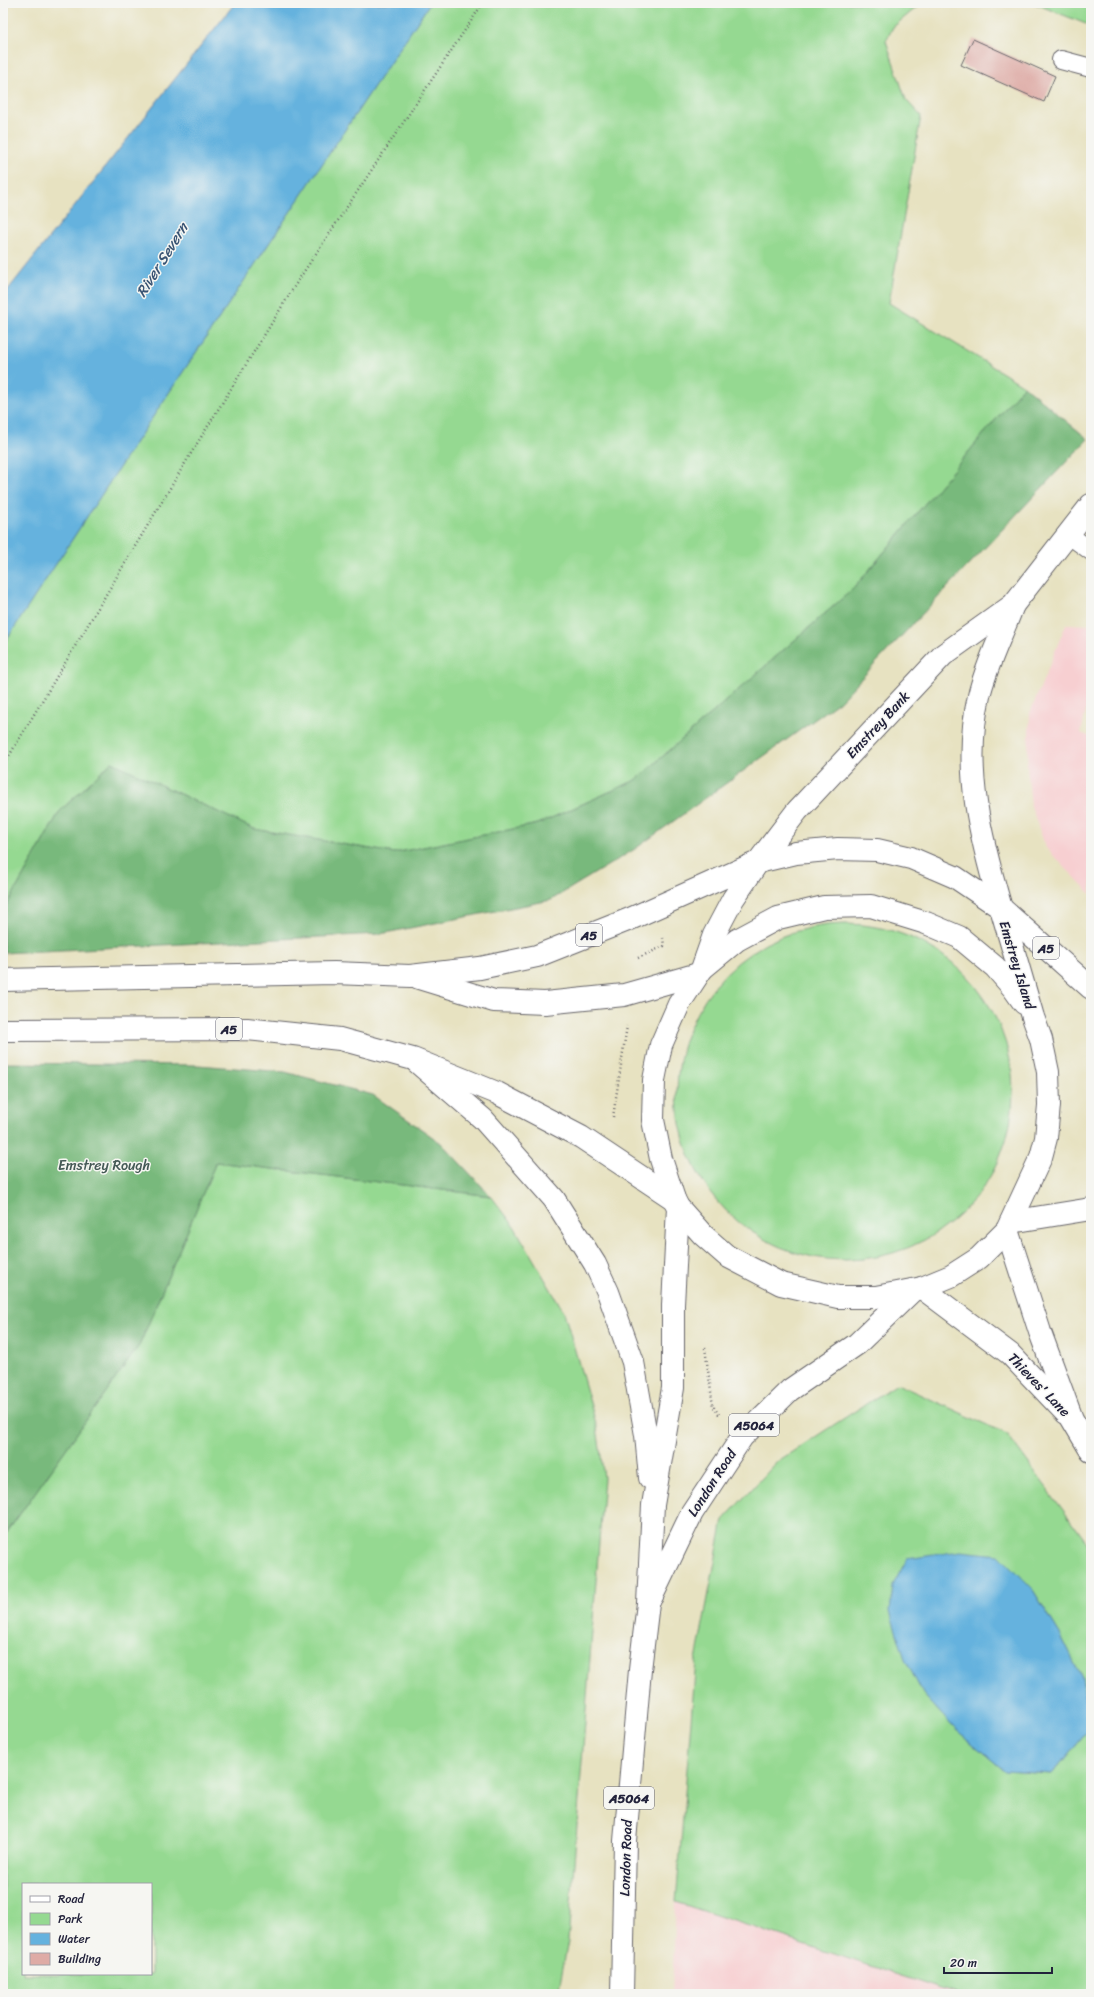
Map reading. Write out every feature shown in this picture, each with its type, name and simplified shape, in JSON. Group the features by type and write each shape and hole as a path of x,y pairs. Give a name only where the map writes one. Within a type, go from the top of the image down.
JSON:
{"main road":[{"name":"Emstrey Bank","path":"758,862 797,811 943,655 1013,605 1091,505"},
{"name":"Emstrey Bank","path":"1001,908 984,850 974,800 971,746 979,696 1013,605"},
{"name":"Emstrey Island","path":"824,850 876,850 911,858 955,877 1001,908 1033,1017 1041,1039 1048,1072 1049,1105 1046,1138 1041,1156 1009,1226 979,1258 951,1276 918,1289 876,1297 838,1297 781,1284 727,1256 703,1235 676,1203 661,1159 653,1120 654,1080 661,1045 679,1004 700,972 714,935 733,899 758,862 796,853 824,850"},
{"name":"A5","path":"3,980 334,973 410,976 480,968 537,956 644,913 758,862"},
{"name":"Emstrey Island","path":"700,972 737,940 778,918 824,907 871,906 926,923 959,937 995,967 1014,989 1033,1017"},
{"name":"A5","path":"1001,908 1091,988"},
{"path":"410,976 494,1001 545,1003 624,995 700,972"},
{"name":"A5","path":"3,1030 247,1029 340,1039 413,1058 497,1093 581,1137 676,1203"},
{"path":"413,1058 488,1124 554,1199 595,1264 608,1292 633,1362 646,1436 653,1505"},
{"name":"London Road","path":"622,1994 625,1841 640,1670 648,1603 653,1505 673,1388 673,1305 676,1203"},
{"path":"1009,1226 1091,1209"},
{"name":"Thieves' Lane","path":"1009,1226 1040,1332 1072,1420"},
{"name":"London Road","path":"648,1603 692,1514 742,1437 790,1390 857,1344 918,1289"},
{"name":"Thieves' Lane","path":"918,1289 1010,1354 1072,1420"},
{"path":"1072,1420 1091,1451"}],"lane":[{"path":"1061,60 1091,68"},
{"path":"1069,535 1091,551"}],"path":[{"path":"3,766 190,454 299,279 483,3"},
{"path":"637,958 664,946 663,933"},
{"path":"613,1117 627,1023"},
{"path":"705,1347 713,1406 721,1418"}],"shaded area":[{"path":"1066,624 1091,625 1091,688 1081,733 1091,737 1091,894 1046,848 1031,806 1027,767 1030,713"},
{"path":"676,1902 956,1994 672,1994"}],"green space":[{"path":"430,3 922,3 893,27 886,41 906,100 921,116 889,303 1024,386 854,588 636,780 538,824 394,853 254,829 112,762 60,811 3,912 3,645 136,442"},
{"path":"1033,3 1091,3 1091,26"},
{"path":"1024,386 1088,439 839,702 635,849 551,900 380,934 3,953 3,912 60,811 112,762 254,829 394,853 538,824 636,780 854,588"},
{"path":"845,924 878,927 909,937 938,952 964,973 985,999 1000,1028 1010,1059 1013,1092 1010,1125 1000,1156 985,1185 964,1211 938,1232 909,1247 878,1257 845,1260 812,1257 781,1247 752,1232 726,1211 705,1185 690,1156 680,1125 677,1092 680,1059 690,1028 705,999 726,973 752,952 781,937 812,927"},
{"name":"Emstrey Rough","path":"3,1063 198,1065 285,1072 373,1095 441,1143 491,1196 216,1162 140,1344 3,1538"},
{"path":"216,1162 491,1196 514,1226 564,1312 597,1427 604,1478 568,1941 558,1994 3,1994 3,1538 140,1344"},
{"path":"897,1384 1007,1434 1091,1548 1091,1720 1082,1678 1060,1634 1033,1590 923,1694 954,1728 1005,1771 1052,1774 1091,1726 1091,1994 956,1994 676,1902 696,1660 723,1520 778,1461"}],"water":[{"name":"River Severn","path":"235,3 430,3 136,442 3,645 3,296"},
{"path":"960,1551 999,1555 1033,1590 1060,1634 1082,1678 1091,1726 1052,1774 1005,1771 954,1728 923,1694 905,1659 890,1612 893,1585 907,1559"}],"building":[{"path":"973,39 1055,76 1044,102 961,65"}]}
